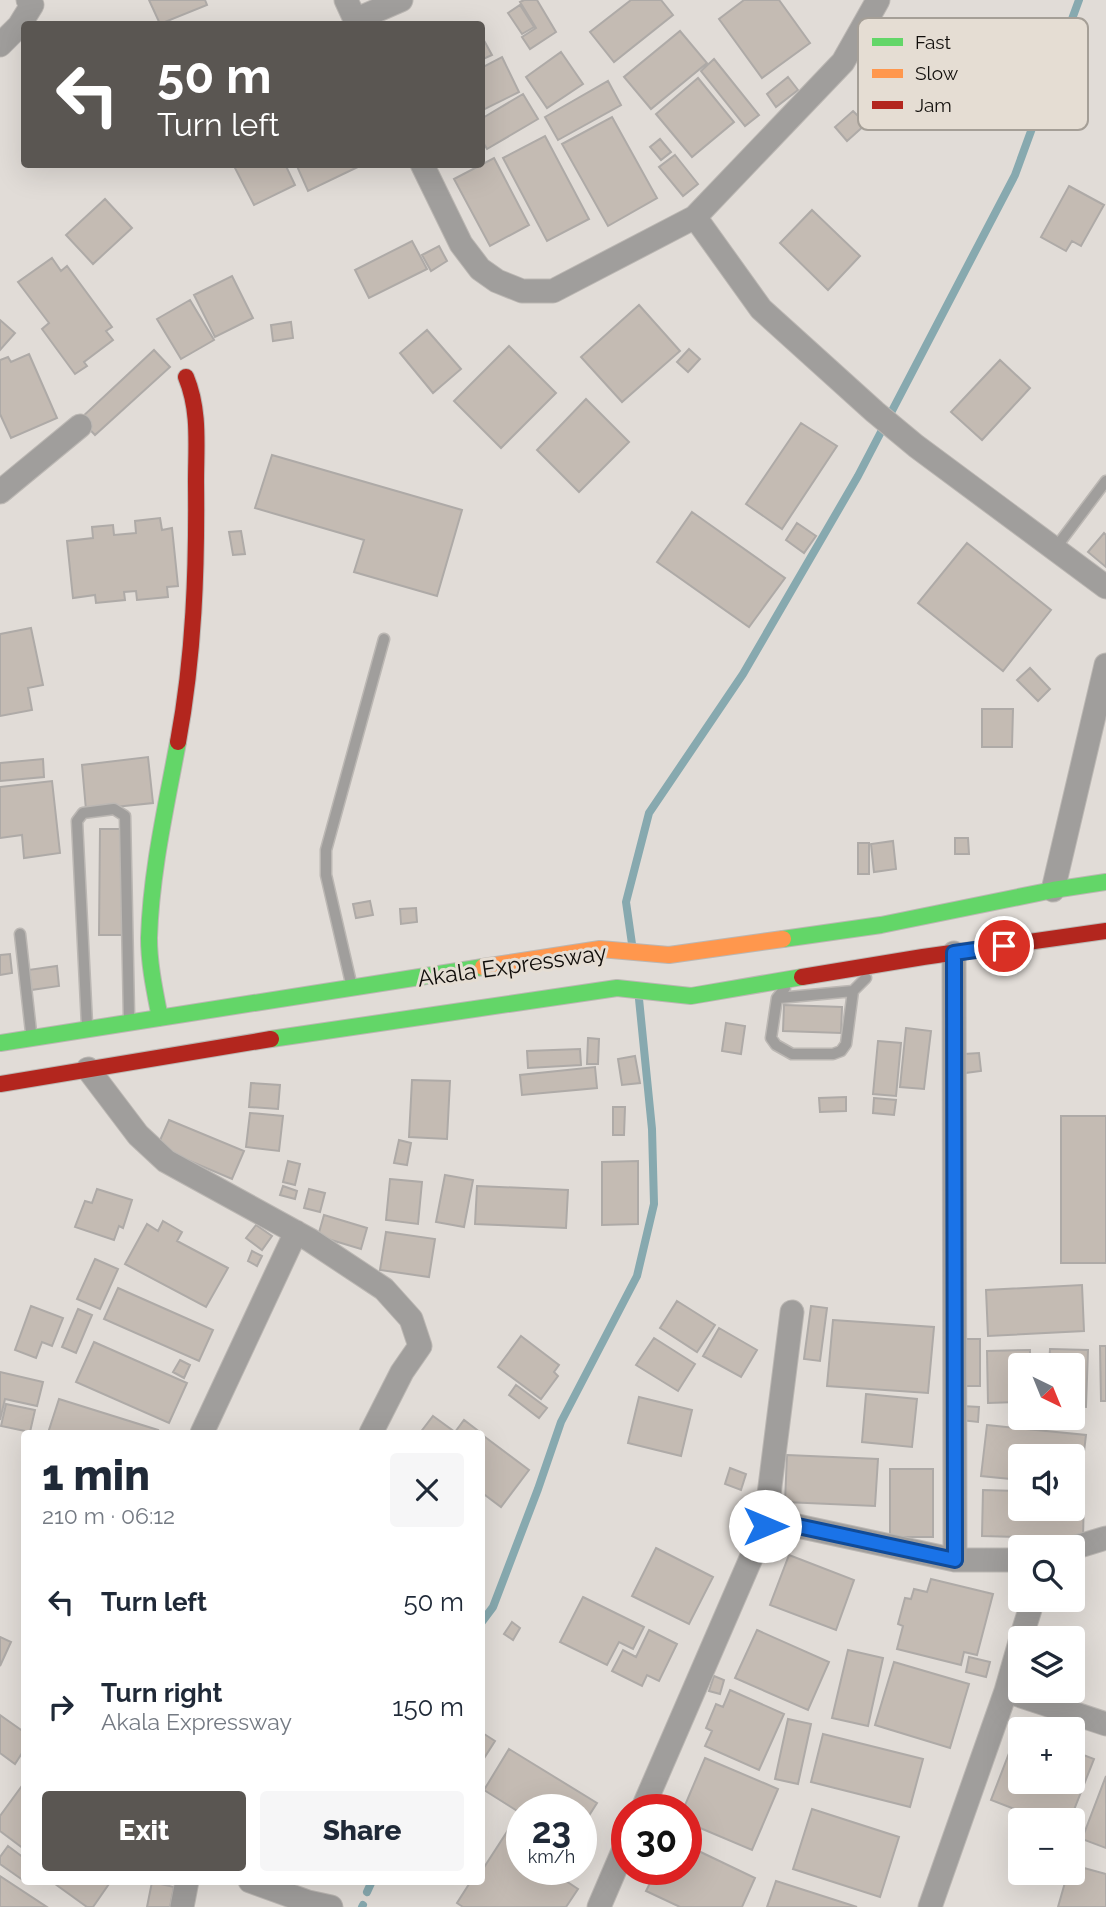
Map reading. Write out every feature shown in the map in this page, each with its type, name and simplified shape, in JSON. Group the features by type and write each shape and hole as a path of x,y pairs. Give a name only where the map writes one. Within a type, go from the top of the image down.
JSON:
{"main road":[{"path":"160,1018 151,971 149,940 153,881 181,726 192,637 197,560 196,406 186,377"},
{"name":"Akala Expressway","path":"0,1043 600,948 669,956 881,925 1106,882"},
{"name":"Akala Expressway","path":"0,1084 308,1033 617,988 691,996 1106,931"}],"street":[{"path":"22,21 32,5 28,0"},
{"path":"353,15 401,0"},
{"path":"868,18 878,0"},
{"path":"0,45 21,23"},
{"path":"424,168 461,244 480,269 497,281 522,291 553,291 695,217 843,62 858,35"},
{"path":"695,217 761,309 874,412 1054,551 1106,587"},
{"path":"0,492 80,426"},
{"path":"1053,890 1106,665"},
{"path":"954,953 955,1560"},
{"path":"88,1069 138,1135 166,1161 348,1263 384,1289 411,1319 420,1346 402,1371 372,1430"},
{"path":"203,1430 296,1232"},
{"path":"649,1794 765,1526 792,1312"},
{"path":"765,1526 793,1525 955,1560 1008,1560"},
{"path":"1085,1544 1106,1538"},
{"path":"930,1907 1008,1684"},
{"path":"1006,1691 1106,1724"},
{"path":"599,1907 611,1879"},
{"path":"182,1907 186,1885"},
{"path":"261,1885 308,1902 331,1907"}],"lane":[{"path":"1054,551 1106,481"},
{"path":"352,988 326,874 326,850 384,639"},
{"path":"88,1029 77,821 83,813 114,809 125,816 129,1023"},
{"path":"20,934 32,1038"},
{"path":"791,980 778,998 771,1038 776,1045 792,1055 833,1054 841,1051 846,1044 853,991 878,966"},
{"path":"778,998 853,991"}],"building":[{"path":"149,0 205,0 207,5 167,21 159,21"},
{"path":"537,0 556,32 530,49 522,37 536,28 520,2"},
{"path":"631,0 661,0 673,15 614,62 590,32"},
{"path":"744,0 779,0 810,43 762,78 719,19"},
{"path":"520,5 534,27 522,34 508,13"},
{"path":"680,31 707,63 651,109 624,77"},
{"path":"485,42 492,55 485,58"},
{"path":"561,52 583,84 547,108 526,77"},
{"path":"502,57 519,92 485,109 485,66"},
{"path":"714,59 759,115 745,126 701,71"},
{"path":"788,77 798,90 776,107 767,94"},
{"path":"698,78 734,122 692,157 656,114"},
{"path":"608,81 621,105 558,140 545,117"},
{"path":"523,94 538,119 487,149 485,117"},
{"path":"853,111 858,116 859,130 847,141 835,127"},
{"path":"612,117 657,198 608,226 562,144"},
{"path":"545,136 589,219 547,241 503,158"},
{"path":"660,139 671,152 661,160 650,147"},
{"path":"675,155 698,184 683,196 659,167"},
{"path":"494,158 529,225 490,246 454,179 475,168 485,168 485,163"},
{"path":"235,168 287,168 295,185 254,205"},
{"path":"298,168 356,168 308,191"},
{"path":"1069,186 1104,205 1081,246 1072,241 1066,251 1041,237"},
{"path":"105,199 132,228 93,264 66,235"},
{"path":"812,210 860,256 828,290 780,243"},
{"path":"412,241 427,269 369,298 355,270"},
{"path":"439,246 447,261 431,271 422,255"},
{"path":"52,258 61,271 67,266 112,327 106,331 113,340 84,362 87,366 75,374 42,329 49,323 18,282"},
{"path":"232,276 253,318 215,337 194,295"},
{"path":"190,300 214,340 181,359 157,319"},
{"path":"639,305 680,351 622,402 581,357"},
{"path":"0,320 15,333 0,350"},
{"path":"291,322 293,338 273,341 271,325"},
{"path":"427,330 461,369 433,393 400,353"},
{"path":"509,346 556,393 501,448 454,401"},
{"path":"689,349 700,359 688,372 677,362"},
{"path":"154,350 170,367 95,435 80,419"},
{"path":"29,354 57,418 11,438 0,414 0,360 8,357 11,362"},
{"path":"1000,360 1030,388 982,440 951,412"},
{"path":"586,399 629,442 579,492 537,450"},
{"path":"801,423 837,446 782,529 746,504"},
{"path":"272,455 462,510 437,596 354,572 364,540 255,508"},
{"path":"692,512 785,578 749,627 657,562"},
{"path":"160,518 162,530 172,528 178,586 167,587 168,597 137,600 136,591 124,592 125,600 96,603 95,595 73,598 67,541 93,538 92,527 113,525 114,535 136,533 135,521"},
{"path":"797,523 816,536 804,553 786,540"},
{"path":"241,531 245,554 233,555 229,532"},
{"path":"1104,533 1106,535 1106,567 1088,552"},
{"path":"967,543 1051,610 1003,671 918,603"},
{"path":"31,628 43,685 28,688 32,710 0,716 0,634"},
{"path":"1030,668 1050,689 1038,701 1017,680"},
{"path":"982,709 1013,709 1012,747 982,747"},
{"path":"148,757 153,803 86,810 82,765"},
{"path":"43,759 44,777 0,781 0,763"},
{"path":"52,781 60,853 24,858 22,835 0,838 0,787"},
{"path":"100,829 123,829 122,935 99,935"},
{"path":"955,838 968,838 969,854 955,854"},
{"path":"893,841 896,869 874,872 871,844"},
{"path":"858,843 869,843 869,874 858,874"},
{"path":"370,901 373,915 356,918 353,904"},
{"path":"416,908 417,922 401,924 400,909"},
{"path":"10,954 12,973 0,975 0,955"},
{"path":"57,966 59,986 31,990 28,970"},
{"path":"784,1005 842,1007 841,1033 783,1031"},
{"path":"726,1023 745,1026 741,1054 722,1051"},
{"path":"906,1028 931,1031 924,1089 900,1087"},
{"path":"588,1038 599,1039 598,1064 587,1064"},
{"path":"878,1041 901,1043 896,1096 873,1094"},
{"path":"580,1049 581,1065 528,1068 527,1051"},
{"path":"979,1053 981,1071 965,1073 964,1054"},
{"path":"635,1056 640,1083 622,1085 618,1059"},
{"path":"595,1067 597,1088 522,1095 520,1075"},
{"path":"412,1080 450,1081 447,1139 409,1137"},
{"path":"251,1083 280,1085 278,1109 249,1107"},
{"path":"846,1097 846,1111 820,1112 819,1098"},
{"path":"874,1098 896,1100 894,1115 873,1113"},
{"path":"613,1107 625,1107 624,1135 613,1135"},
{"path":"250,1113 283,1116 279,1151 246,1147"},
{"path":"1061,1116 1106,1116 1106,1263 1061,1263"},
{"path":"169,1120 244,1151 232,1179 157,1147"},
{"path":"399,1140 411,1143 407,1165 394,1163"},
{"path":"288,1161 300,1164 295,1185 283,1182"},
{"path":"638,1161 638,1224 602,1225 602,1162"},
{"path":"445,1175 473,1180 464,1227 436,1222"},
{"path":"390,1179 422,1182 418,1224 386,1220"},
{"path":"283,1186 297,1191 295,1199 280,1195"},
{"path":"477,1186 568,1190 566,1228 475,1224"},
{"path":"97,1189 132,1200 123,1228 119,1226 114,1240 75,1227 85,1201 92,1203"},
{"path":"309,1189 325,1193 320,1212 304,1208"},
{"path":"324,1215 367,1228 361,1249 318,1236"},
{"path":"163,1221 182,1232 177,1241 228,1268 206,1307 125,1264 147,1224 158,1231"},
{"path":"256,1225 272,1236 262,1250 246,1238"},
{"path":"386,1232 435,1239 429,1277 380,1270"},
{"path":"252,1251 262,1256 257,1266 248,1261"},
{"path":"95,1259 118,1269 100,1309 77,1299"},
{"path":"1082,1285 1084,1331 988,1336 986,1290"},
{"path":"118,1288 213,1330 199,1361 104,1319"},
{"path":"677,1301 715,1325 697,1352 660,1328"},
{"path":"31,1306 63,1318 52,1346 42,1342 36,1358 15,1350"},
{"path":"811,1306 827,1308 820,1361 804,1359"},
{"path":"78,1309 92,1315 76,1353 62,1347"},
{"path":"833,1320 934,1327 928,1393 827,1386"},
{"path":"719,1328 757,1350 741,1377 703,1356"},
{"path":"521,1336 559,1365 554,1372 558,1376 541,1399 498,1367"},
{"path":"654,1338 695,1364 678,1391 636,1365"},
{"path":"965,1339 980,1339 980,1386 964,1386"},
{"path":"94,1342 187,1383 169,1423 76,1382"},
{"path":"1100,1346 1106,1346 1106,1401 1101,1401"},
{"path":"1050,1349 1088,1350 1086,1407 1085,1353 1050,1353"},
{"path":"1030,1350 1030,1353 1008,1353 1008,1402 988,1403 987,1351"},
{"path":"180,1360 190,1365 184,1378 173,1372"},
{"path":"0,1372 43,1382 37,1406 5,1399 0,1420"},
{"path":"516,1385 547,1408 539,1418 509,1395"},
{"path":"866,1394 917,1399 912,1447 862,1442"},
{"path":"639,1397 692,1410 681,1456 628,1443"},
{"path":"59,1399 158,1430 49,1430"},
{"path":"6,1404 35,1410 30,1430 1,1426"},
{"path":"962,1406 979,1407 978,1422 961,1420"},
{"path":"433,1416 452,1430 422,1430"},
{"path":"464,1420 477,1430 456,1430"},
{"path":"987,1425 1008,1427 1008,1430 1086,1435 1085,1444 1008,1444 1008,1479 981,1476"},
{"path":"485,1437 529,1470 501,1507 485,1495"},
{"path":"787,1455 878,1459 875,1506 785,1502"},
{"path":"730,1468 746,1474 741,1490 725,1484"},
{"path":"890,1469 933,1469 933,1537 890,1537"},
{"path":"983,1490 1008,1491 1008,1521 1083,1521 1083,1535 982,1536"},
{"path":"656,1548 713,1577 689,1624 632,1596"},
{"path":"789,1555 854,1580 836,1630 770,1605"},
{"path":"931,1579 993,1594 977,1655 964,1652 961,1665 897,1649 903,1626 898,1624 905,1598 911,1599 914,1589 927,1592"},
{"path":"583,1597 644,1627 633,1649 619,1642 607,1665 560,1642"},
{"path":"512,1622 520,1628 513,1640 504,1634"},
{"path":"649,1630 677,1644 659,1681 647,1675 642,1686 612,1671 623,1650 636,1657"},
{"path":"757,1630 829,1662 808,1710 735,1678"},
{"path":"0,1637 11,1642 0,1666"},
{"path":"848,1650 883,1658 868,1726 832,1718"},
{"path":"969,1657 990,1662 986,1677 966,1672"},
{"path":"894,1662 969,1684 950,1748 875,1725"},
{"path":"714,1676 724,1680 720,1694 709,1691"},
{"path":"730,1690 784,1714 759,1770 705,1746 712,1731 706,1728 716,1704 723,1707"},
{"path":"0,1715 21,1730 21,1755 15,1764 0,1753"},
{"path":"788,1719 811,1724 798,1784 775,1779"},
{"path":"823,1734 923,1759 910,1807 811,1782"},
{"path":"485,1735 495,1741 485,1757"},
{"path":"509,1749 582,1794 506,1794 506,1804 485,1791"},
{"path":"1008,1756 1008,1794 1080,1794 1075,1808 1012,1808 991,1800"},
{"path":"1085,1756 1094,1759 1085,1782"},
{"path":"705,1758 778,1789 752,1850 702,1829 702,1794 690,1794"},
{"path":"1106,1776 1106,1848 1085,1840 1085,1831"},
{"path":"21,1787 21,1847 0,1831 0,1816"},
{"path":"812,1809 899,1837 880,1897 793,1869"},
{"path":"506,1833 506,1885 572,1885 578,1889 566,1907 463,1907 457,1903 468,1885 485,1885 485,1866"},
{"path":"8,1846 21,1856 21,1879 0,1864 0,1857"},
{"path":"702,1853 755,1878 742,1907 680,1907 646,1891 649,1885 702,1885"},
{"path":"1085,1868 1106,1874 1106,1907 1058,1907 1064,1885 1085,1885"},
{"path":"0,1876 47,1907 0,1907"},
{"path":"776,1881 857,1907 767,1907"},
{"path":"57,1885 108,1885 93,1907 87,1907"},
{"path":"151,1885 174,1887 170,1907 147,1907"}],"waterway":[{"path":"1072,18 1079,0"},
{"path":"632,944 626,902 649,813 743,674 858,476 1015,175 1031,130"},
{"path":"485,1618 493,1607 561,1422 637,1276 654,1204 652,1129 639,999"},
{"path":"367,1892 370,1885"}],"traffic: fast":[{"path":"160,1018 150,958 150,913 178,742"},
{"path":"783,939 881,925 1106,882"},
{"path":"0,1043 483,967"},
{"path":"271,1039 617,988 691,996 802,977"}],"traffic: slow":[{"path":"483,967 600,949 669,955 783,939"}],"traffic: jam":[{"path":"178,742 191,645 196,547 196,428 186,377"},
{"path":"802,977 1106,931"},
{"path":"0,1084 271,1039"}],"route":[{"path":"765,1526 793,1525 955,1560 954,953 1004,946"}]}
